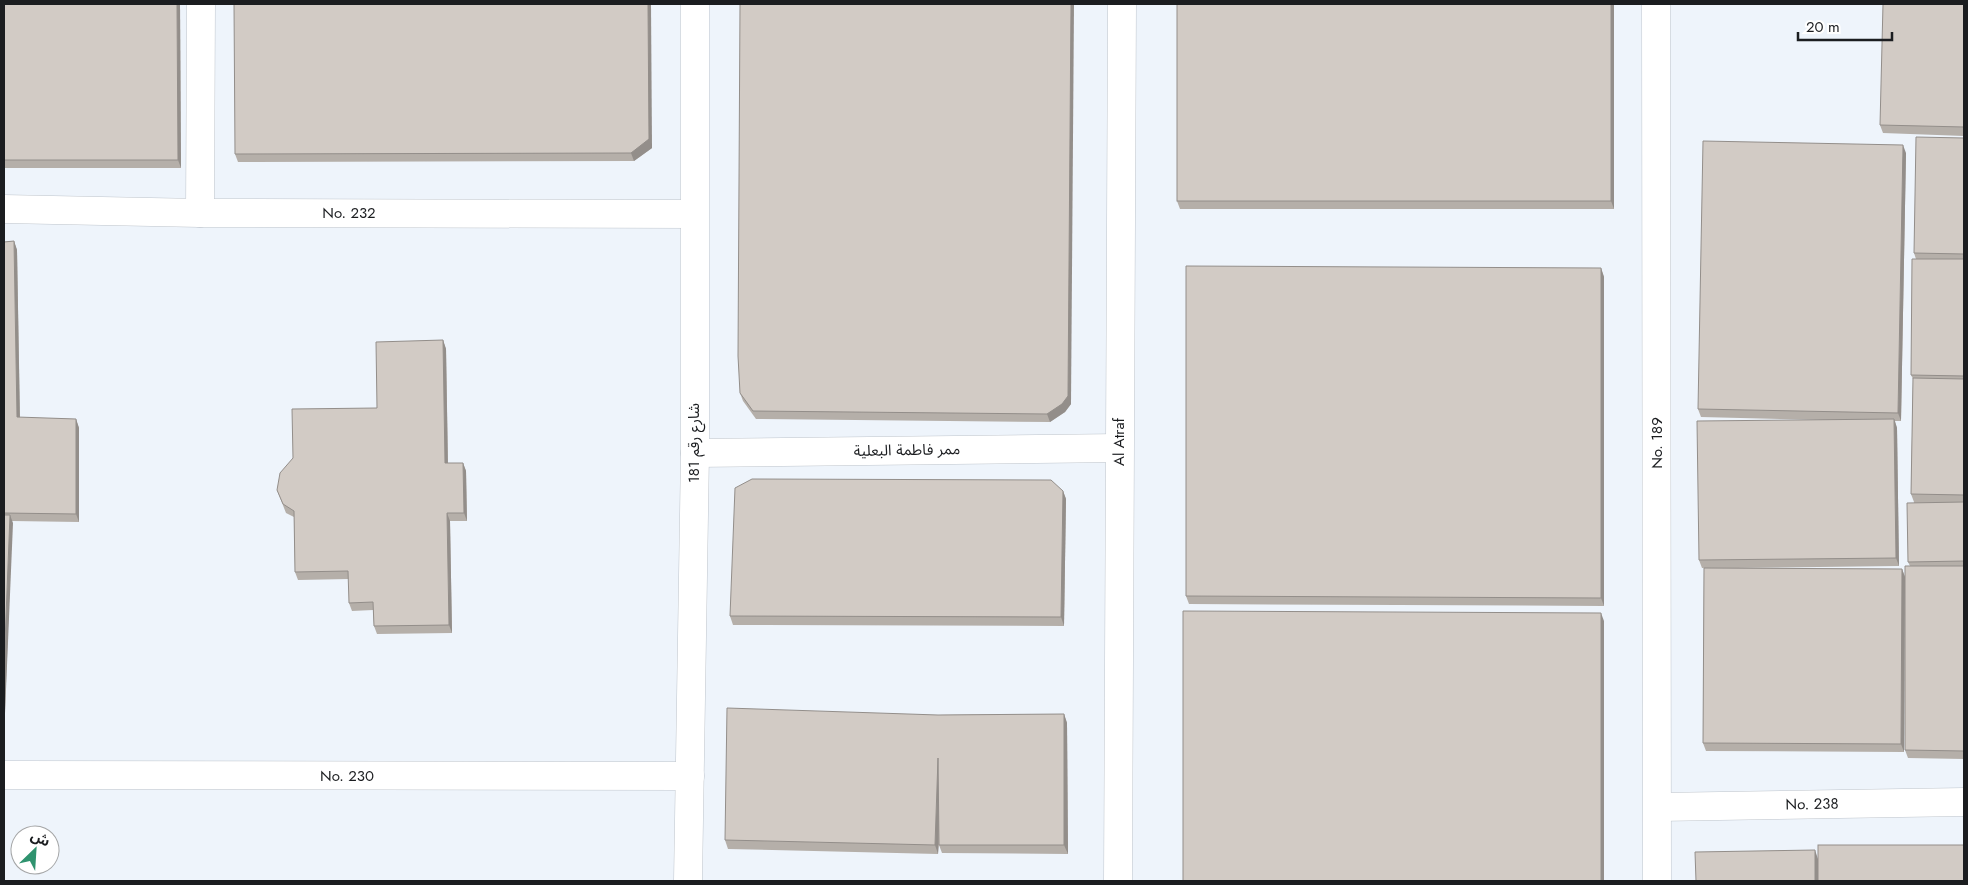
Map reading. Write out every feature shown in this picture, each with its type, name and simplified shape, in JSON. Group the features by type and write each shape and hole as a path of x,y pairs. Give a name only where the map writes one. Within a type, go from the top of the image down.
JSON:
{"street":[{"path":"200,213 201,4"},
{"name":"شارع رقم 181","path":"688,881 694,453 695,4"},
{"name":"Al Atraf","path":"1118,881 1122,4"},
{"name":"No. 189","path":"1656,4 1659,807 1657,881"},
{"name":"No. 232","path":"4,208 200,213 694,214"},
{"name":"ممر فاطمة البعلية","path":"694,453 1119,448"},
{"name":"No. 230","path":"4,775 690,776"},
{"name":"No. 238","path":"1659,807 1964,802"}],"building":[{"path":"4,4 177,4 178,160 4,160"},
{"path":"234,4 648,4 649,139 631,153 235,154"},
{"path":"740,4 1071,4 1068,396 1062,404 1047,414 753,411 740,393 738,356"},
{"path":"1177,4 1611,4 1611,201 1177,201"},
{"path":"1883,4 1964,4 1964,127 1880,125"},
{"path":"1916,137 1964,138 1964,254 1914,253"},
{"path":"1703,141 1903,145 1898,413 1698,409"},
{"path":"14,241 17,417 76,419 76,514 4,513 4,242"},
{"path":"1912,259 1964,259 1964,376 1911,375"},
{"path":"1186,266 1601,268 1601,598 1186,596"},
{"path":"443,340 445,463 463,463 464,513 447,513 449,625 374,626 373,602 349,603 348,571 295,572 294,511 283,504 277,490 280,473 293,458 292,409 377,408 376,342"},
{"path":"1913,378 1964,379 1964,495 1911,494"},
{"path":"1894,419 1896,558 1699,560 1697,421"},
{"path":"752,479 1051,480 1063,491 1061,617 730,616 735,488"},
{"path":"1964,502 1964,561 1908,562 1907,503"},
{"path":"4,515 10,515 4,667"},
{"path":"1905,566 1964,566 1964,751 1905,750"},
{"path":"1704,568 1902,569 1901,744 1703,743"},
{"path":"1183,611 1601,613 1601,881 1183,881"},
{"path":"727,708 938,715 1064,714 1064,845 939,845 938,758 935,845 725,840"},
{"path":"1818,845 1964,845 1964,881 1818,881"},
{"path":"1815,850 1815,881 1696,881 1695,852"}]}
